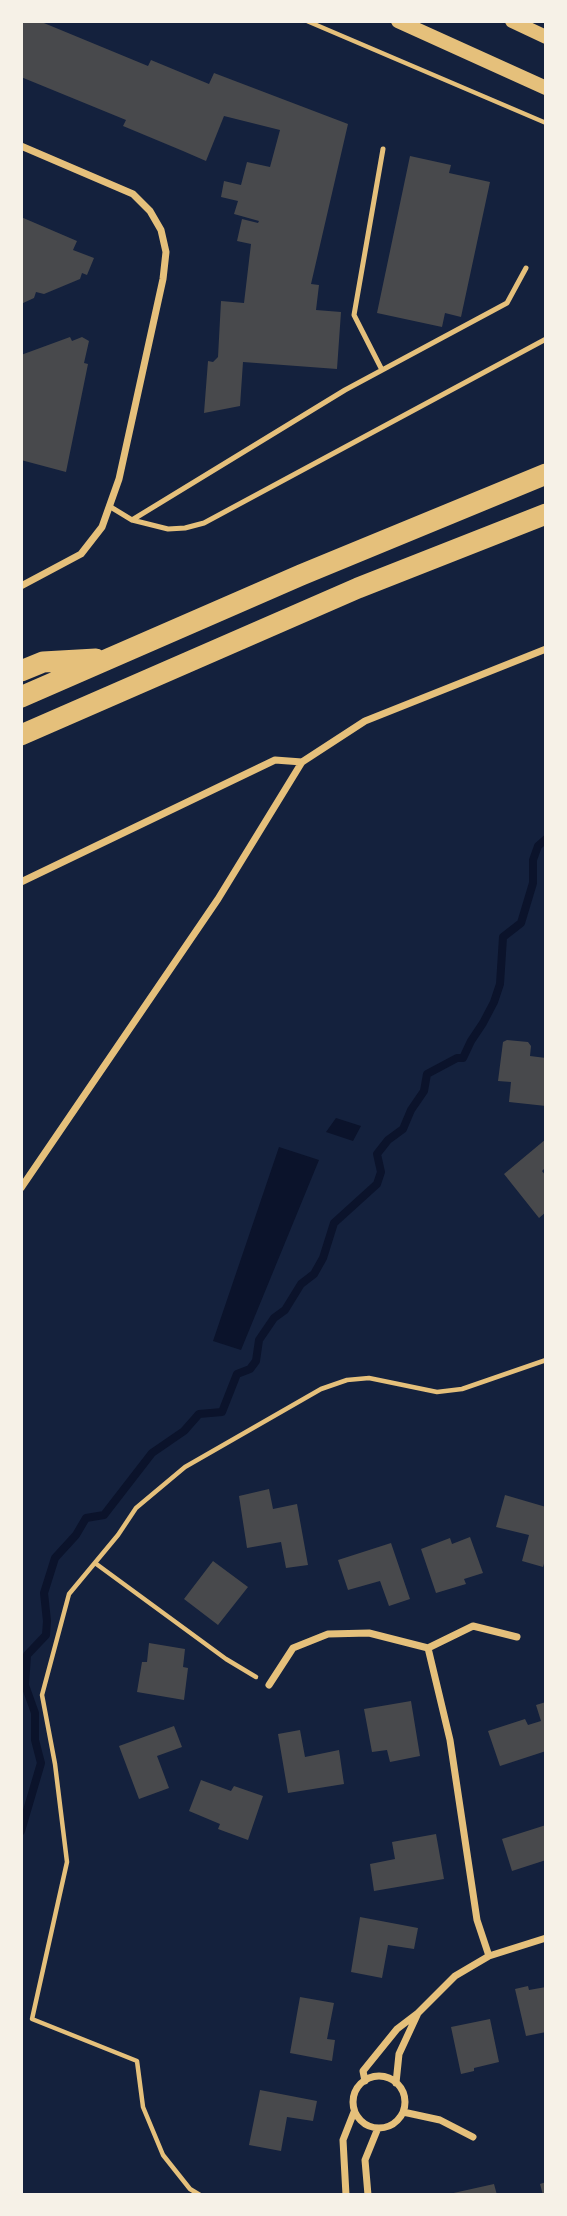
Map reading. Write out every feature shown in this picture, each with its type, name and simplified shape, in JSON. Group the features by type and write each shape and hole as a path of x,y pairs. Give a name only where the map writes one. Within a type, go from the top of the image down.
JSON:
{"highway":[{"path":"21,697 301,575 546,474"},
{"path":"21,735 358,588 546,514"},
{"path":"21,671 43,662 108,658"}],"main road":[{"path":"398,21 546,88"},
{"path":"512,21 546,37"}],"street":[{"path":"21,146 133,194 150,211 161,230 166,252 163,279 119,479 102,527 81,554 21,586"},
{"path":"21,1188 218,899 302,762 365,721 546,649"},
{"path":"21,882 275,760 302,762"},
{"path":"269,1685 293,1648 328,1634 369,1633 428,1648 473,1626 517,1637"},
{"path":"428,1648 450,1740 477,1920 489,1956"},
{"path":"365,2081 363,2071 397,2029 455,1976 489,1956 546,1938"},
{"path":"354,2112 364,2123 378,2128 393,2124 402,2112 404,2096 396,2083 399,2054 418,2012"},
{"path":"346,2195 343,2140 354,2112 354,2094 365,2081 380,2077 396,2083"},
{"path":"402,2112 440,2120 473,2137"},
{"path":"368,2195 365,2160 378,2128"}],"lane":[{"path":"382,370 354,315 383,149"},
{"path":"132,520 382,370 507,303 526,268"},
{"path":"109,506 132,520 168,529 204,523 546,339"}],"path":[{"path":"307,21 546,123"},
{"path":"200,2195 190,2189 163,2155 143,2107 137,2061 32,2019 67,1861 55,1764 42,1695 69,1594 136,1508 185,1467 321,1389 347,1380 369,1378 437,1392 462,1389 546,1360"},
{"path":"95,1563 226,1659 269,1685"}],"water":[{"path":"336,1118 361,1126 353,1141 326,1132"},
{"path":"279,1147 319,1160 241,1350 213,1341"}],"building":[{"path":"21,21 39,21 148,66 151,60 209,84 214,73 348,124 311,284 319,285 316,310 341,312 337,369 243,362 240,406 204,413 208,361 213,362 218,357 221,301 244,303 251,244 237,241 242,219 258,223 259,221 234,214 238,201 221,197 224,181 241,185 247,162 270,167 280,130 224,116 206,161 123,126 126,120 21,77"},
{"path":"410,156 451,165 449,173 490,182 461,317 445,313 442,327 377,313"},
{"path":"21,217 77,241 73,250 94,258 87,275 82,273 80,279 44,294 36,292 34,298 21,304"},
{"path":"70,337 72,341 82,337 89,341 84,363 88,364 66,472 21,460 21,355"},
{"path":"503,1042 528,1042 531,1046 530,1056 546,1058 546,1106 509,1102 511,1082 498,1081"},
{"path":"546,1139 546,1167 542,1171 546,1176 546,1212 539,1218 504,1174"},
{"path":"269,1489 273,1509 297,1504 308,1565 286,1568 281,1542 247,1548 239,1496"},
{"path":"505,1495 546,1507 546,1557 543,1567 522,1561 529,1535 496,1527"},
{"path":"470,1537 483,1573 464,1579 466,1584 436,1593 421,1549 450,1538 452,1544"},
{"path":"391,1543 410,1599 389,1606 380,1581 348,1590 338,1560"},
{"path":"213,1561 248,1587 218,1625 184,1599"},
{"path":"149,1643 185,1649 183,1667 188,1668 184,1700 137,1692 142,1662 147,1662"},
{"path":"411,1701 420,1756 390,1762 387,1750 372,1752 364,1709"},
{"path":"546,1702 546,1751 500,1766 488,1731 525,1719 528,1725 541,1721 536,1705"},
{"path":"174,1726 182,1747 157,1756 169,1788 139,1799 119,1746"},
{"path":"300,1730 305,1757 339,1750 344,1784 288,1793 278,1734"},
{"path":"201,1780 231,1791 234,1786 263,1796 248,1840 218,1829 220,1824 189,1811"},
{"path":"546,1825 546,1860 512,1871 502,1839"},
{"path":"436,1834 444,1879 374,1891 370,1864 395,1859 392,1842"},
{"path":"360,1917 418,1928 414,1949 388,1945 382,1978 351,1972"},
{"path":"528,1986 529,1990 546,1987 546,2032 526,2036 515,1989"},
{"path":"300,1997 334,2003 327,2039 335,2040 332,2061 290,2053"},
{"path":"490,2019 499,2062 461,2074 451,2027"},
{"path":"260,2090 317,2101 313,2121 287,2117 281,2151 249,2145"},
{"path":"546,2182 546,2195 543,2195 540,2184"},
{"path":"494,2184 497,2195 449,2194"}],"waterway":[{"path":"21,1831 41,1763 35,1740 35,1713 25,1685 27,1655 46,1635 44,1593 55,1558 76,1535 86,1518 104,1515 152,1453 184,1431 199,1414 222,1412 237,1374 250,1369 256,1361 259,1340 274,1318 285,1310 301,1284 314,1274 323,1258 334,1223 377,1184 381,1172 377,1154 388,1140 403,1129 411,1110 424,1091 427,1074 457,1058 463,1058 483,1023 500,984 503,937 521,923 533,883 533,860 538,846 546,839"}]}
